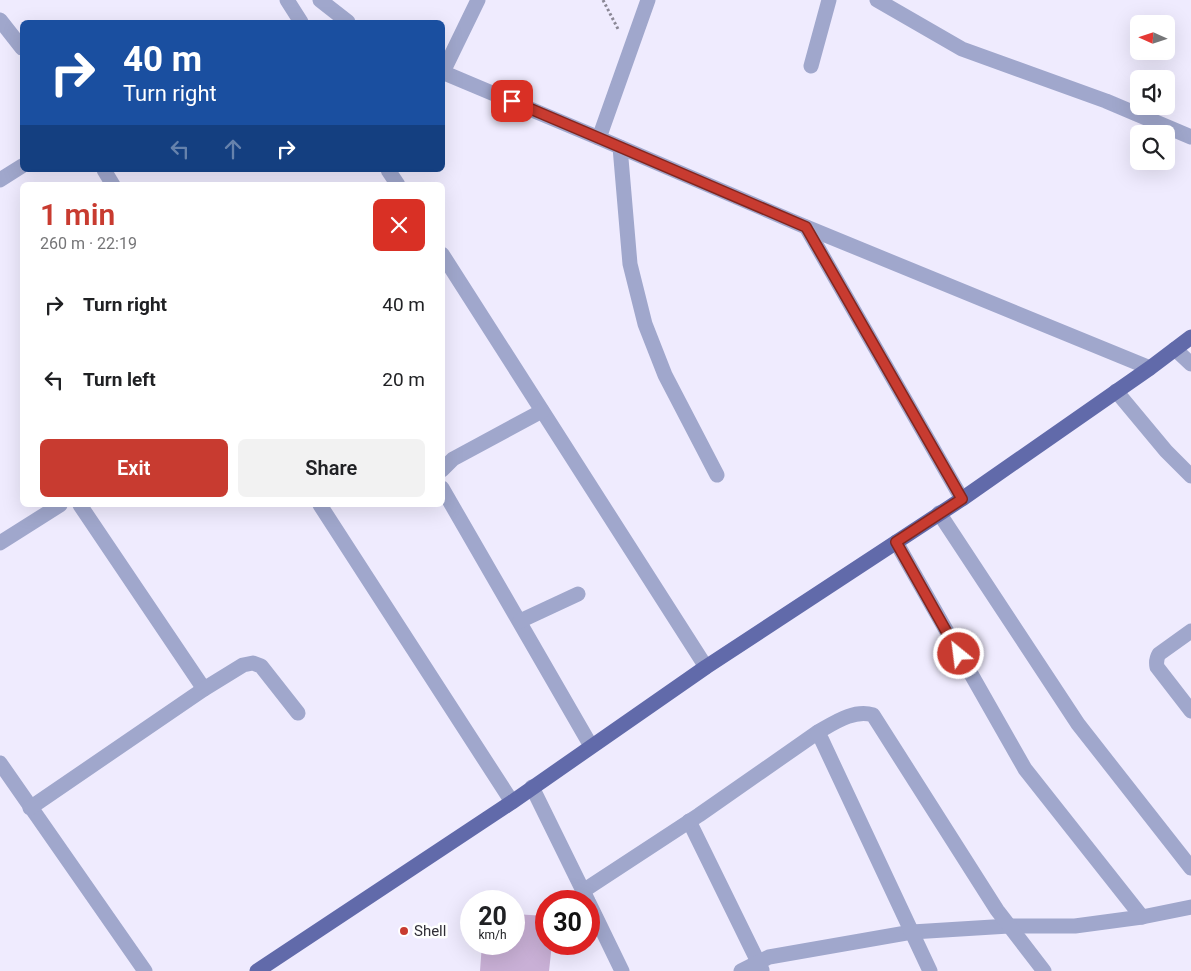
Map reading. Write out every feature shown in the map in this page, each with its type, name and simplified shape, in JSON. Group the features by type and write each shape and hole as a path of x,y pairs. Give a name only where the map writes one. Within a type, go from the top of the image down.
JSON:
{"main road":[{"path":"257,971 512,802 706,667 962,499 1150,368 1191,337"}],"street":[{"path":"287,0 300,20"},
{"path":"320,0 345,20"},
{"path":"445,68 478,0"},
{"path":"599,138 648,0"},
{"path":"811,66 829,0"},
{"path":"877,0 962,49 1106,102 1191,137"},
{"path":"0,20 20,45"},
{"path":"445,73 806,227 1150,368"},
{"path":"620,147 630,264 645,324 665,375 717,475"},
{"path":"0,180 20,167"},
{"path":"806,227 962,499"},
{"path":"445,259 706,667"},
{"path":"1175,349 1191,364"},
{"path":"1116,391 1166,451 1191,476"},
{"path":"445,467 453,459 542,411"},
{"path":"445,493 591,746"},
{"path":"0,543 57,507"},
{"path":"81,507 204,689"},
{"path":"321,507 512,802"},
{"path":"939,514 1078,724 1191,868"},
{"path":"896,542 1025,769 1142,917"},
{"path":"520,622 578,594"},
{"path":"1191,631 1159,654 1156,662 1157,667 1191,711"},
{"path":"30,808 204,689 243,665 252,663 261,666 298,713"},
{"path":"598,890 689,821 818,732 846,716 866,712 873,715 996,910 1044,971"},
{"path":"818,732 930,971"},
{"path":"0,764 145,971"},
{"path":"532,788 583,890"},
{"path":"689,821 760,967"},
{"path":"741,971 760,967 770,958 912,932 1009,926 1075,926 1142,917 1191,907"},
{"path":"600,925 622,971"}],"path":[{"path":"603,0 630,52"}],"building":[{"path":"525,915 535,915 535,955 551,955 549,971 480,971 481,955 525,955"}],"place":[{"name":"Shell","path":"404,931"}],"route":[{"path":"512,101 806,227 962,499 896,542 959,654"}]}
